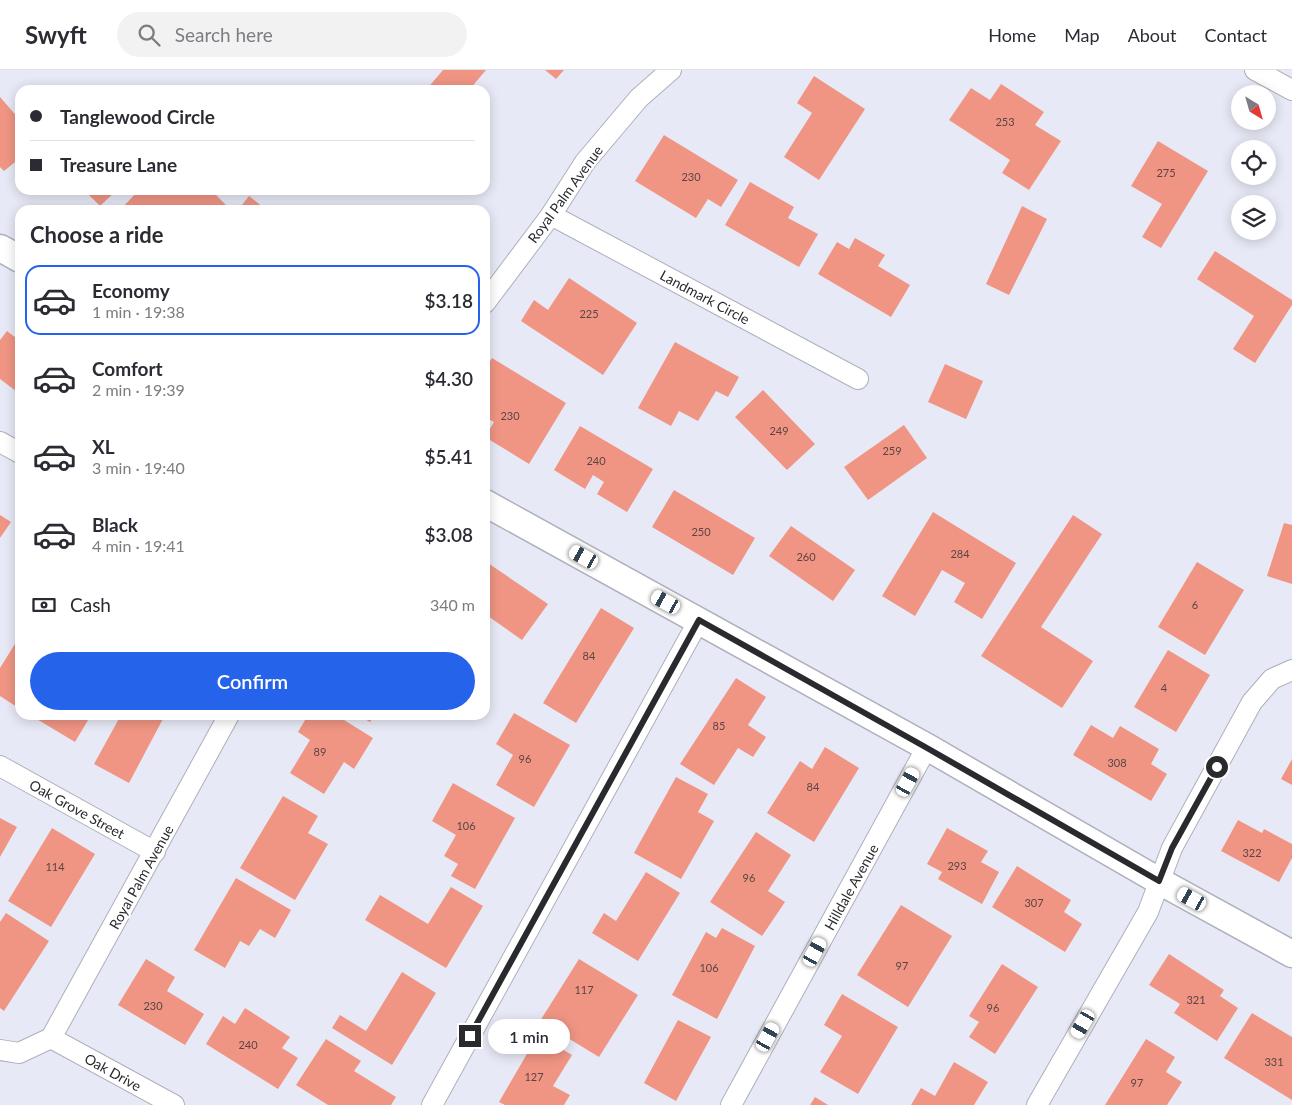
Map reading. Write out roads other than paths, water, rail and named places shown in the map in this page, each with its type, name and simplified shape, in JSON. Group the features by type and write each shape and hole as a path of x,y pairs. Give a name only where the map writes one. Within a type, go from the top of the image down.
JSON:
{"street":[{"name":"Royal Palm Avenue","path":"490,296 551,215 585,162 639,98 671,70"},
{"path":"1255,70 1292,90"},
{"name":"Landmark Circle","path":"551,215 858,379"},
{"path":"0,248 15,256"},
{"path":"0,442 15,450"},
{"path":"490,506 699,620 1159,881 1292,954"},
{"path":"432,1105 699,620"},
{"path":"1037,1105 1148,912 1172,848 1252,702 1272,678 1292,670"},
{"name":"Royal Palm Avenue","path":"51,1038 226,720"},
{"name":"Hilldale Avenue","path":"731,1105 927,748"},
{"name":"Oak Grove Street","path":"0,766 155,852"},
{"path":"0,1050 19,1053 51,1038"},
{"name":"Oak Drive","path":"51,1038 174,1105"}]}
